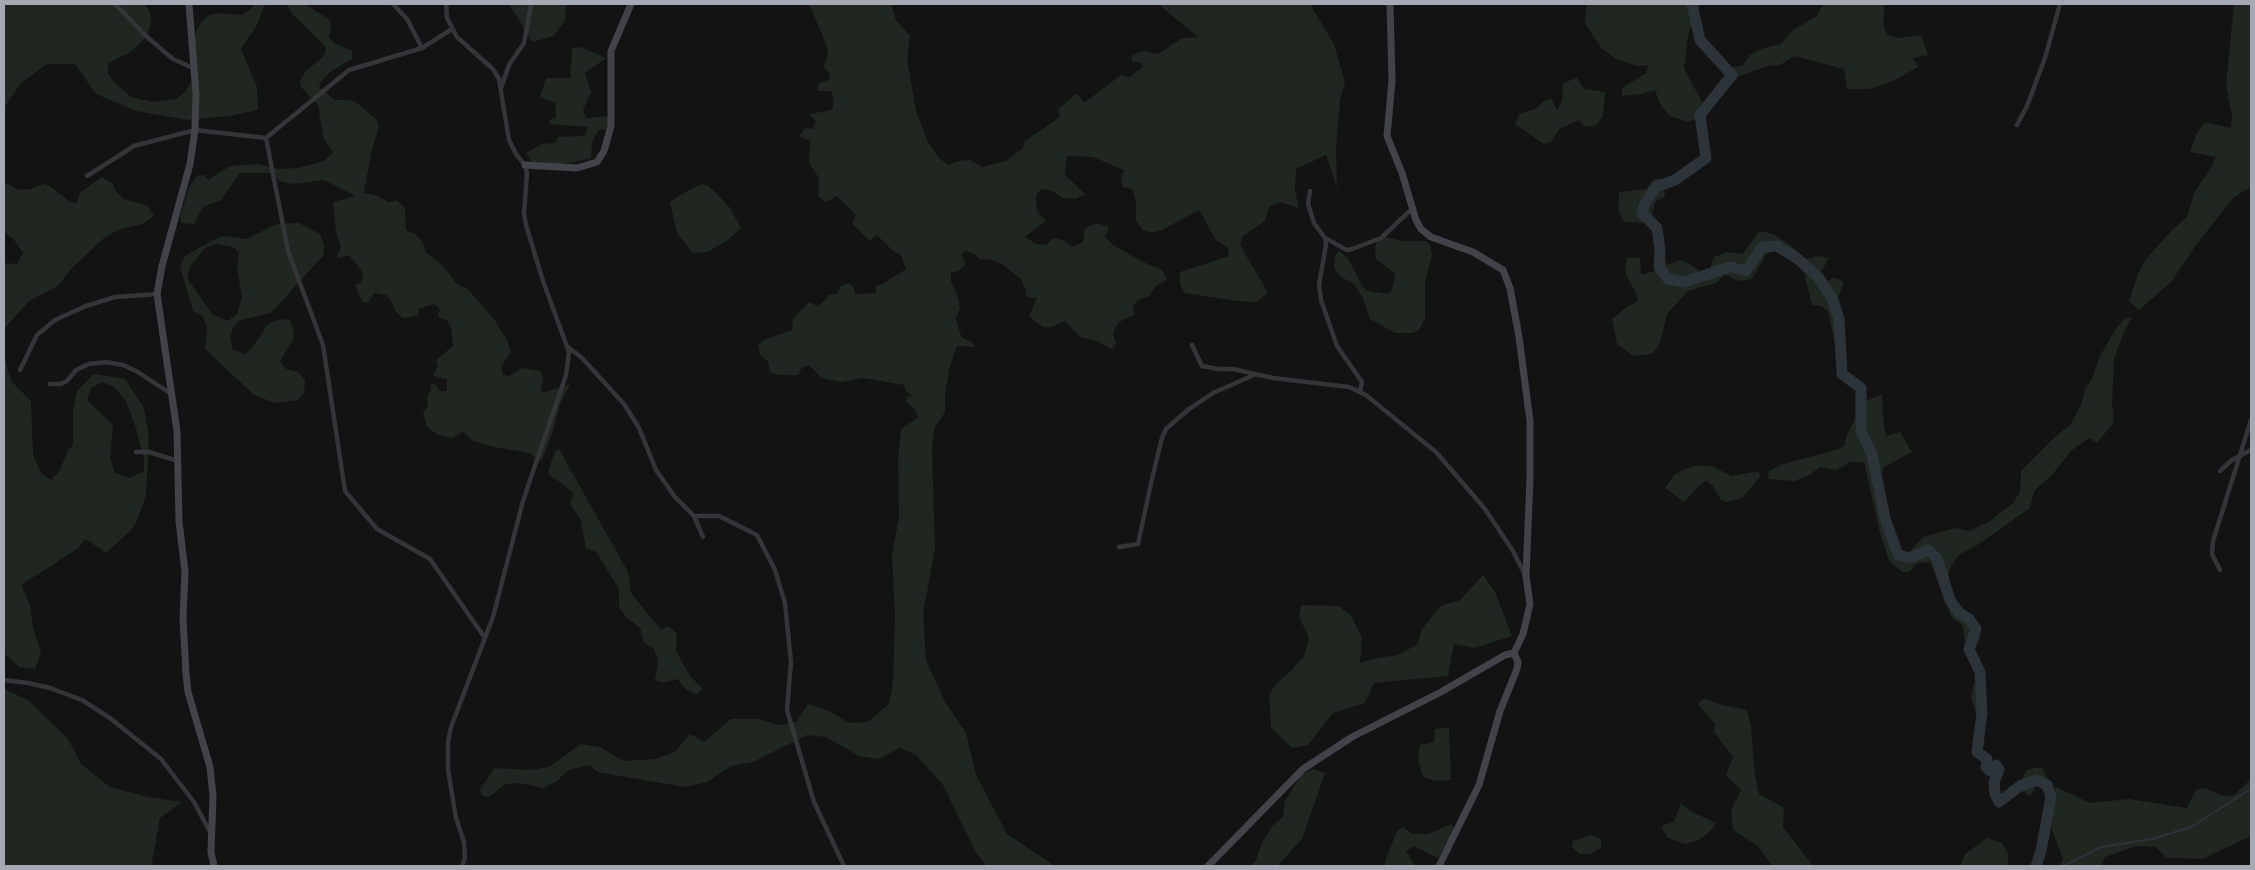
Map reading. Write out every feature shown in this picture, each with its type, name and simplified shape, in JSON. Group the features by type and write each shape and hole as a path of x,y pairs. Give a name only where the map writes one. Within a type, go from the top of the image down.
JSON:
{"street":[{"path":"115,4 146,37 173,59 195,69"},
{"path":"189,4 195,69 195,130 190,164 162,266 157,294 177,431 179,521 185,572 183,618 186,674 188,692 210,767 213,796 211,834 214,866"},
{"path":"393,4 407,19 422,48"},
{"path":"446,4 447,18 452,29 464,45 493,69 499,79 509,140 516,154 525,165 528,180 524,213 526,226 543,281 568,346 569,356 566,375 523,502 508,555 500,593 451,727 447,749 456,818 464,842 465,858 462,866"},
{"path":"500,89 509,66 524,44 531,4"},
{"path":"525,165 577,168 597,162 604,151 611,126 611,51 631,4"},
{"path":"1390,4 1392,81 1387,136 1416,220 1425,233 1473,252 1503,270 1507,278 1522,353 1530,421 1526,576 1530,604 1528,618 1514,653 1518,662 1517,669 1500,711 1479,785 1439,866"},
{"path":"2017,125 2027,106 2045,58 2060,4"},
{"path":"87,176 134,146 195,130 266,138 349,70 422,48 452,29"},
{"path":"266,138 288,251 323,345 345,491 376,529 430,559 485,638"},
{"path":"1310,191 1308,204 1314,223 1325,238 1347,250 1381,238 1413,208"},
{"path":"1325,238 1326,245 1319,285 1321,300 1337,346 1362,382 1360,391"},
{"path":"20,370 37,336 55,320 86,306 115,297 157,294"},
{"path":"1192,345 1202,366 1349,387 1360,391 1436,452 1485,509 1513,551 1526,576"},
{"path":"568,346 582,358 624,404 639,428 656,470 675,497 694,516 703,537"},
{"path":"50,384 61,384 67,381 76,370 89,364 106,362 123,365 138,372 172,395"},
{"path":"1119,547 1138,544 1150,483 1166,429 1189,409 1213,393 1255,374"},
{"path":"2220,570 2212,554 2213,541 2251,420"},
{"path":"2220,471 2239,456 2251,450"},
{"path":"136,452 149,452 178,461"},
{"path":"694,516 719,516 757,535 775,570 785,604 791,662 787,710 814,802 844,866"},
{"path":"1208,866 1303,769 1352,737 1441,692 1504,655 1514,653"},
{"path":"4,680 28,682 50,688 87,703 110,718 161,759 194,802 211,834"}],"shaded area":[{"path":"4,4 145,4 150,12 151,23 147,37 129,53 108,63 108,73 114,82 131,97 153,102 176,99 185,92 191,83 195,69 195,34 201,22 209,15 221,13 242,15 255,4 265,4 257,25 241,49 257,87 258,110 229,116 189,120 136,111 96,94 75,64 47,64 20,84 4,108"},
{"path":"287,4 305,4 328,19 331,24 329,37 334,43 352,51 353,58 330,72 321,81 319,87 335,100 356,102 377,120 379,127 371,153 364,193 378,196 388,202 397,201 405,208 406,230 415,234 423,243 426,252 444,267 457,284 466,288 474,296 496,322 508,342 511,353 501,366 503,375 509,376 521,368 541,371 543,379 541,389 543,393 570,384 560,404 553,431 542,460 529,453 473,441 463,432 452,438 438,435 427,427 423,413 428,406 427,397 431,390 430,385 435,383 440,391 447,391 447,379 437,378 433,375 438,366 436,360 453,346 451,327 447,320 440,318 438,307 433,304 419,309 418,315 403,318 396,312 386,295 374,293 368,303 362,301 355,285 361,282 363,276 361,270 349,255 336,259 341,247 336,232 333,202 355,196 324,180 293,184 280,181 271,173 240,173 221,200 203,207 194,224 181,223 180,217 189,187 197,176 204,175 208,180 230,166 257,164 278,169 298,168 324,161 333,153 323,137 318,105 301,87 300,80 307,70 323,57 326,51 324,45 292,14"},
{"path":"509,4 566,4 565,20 554,36 532,42"},
{"path":"809,4 891,4 896,20 910,36 907,58 916,111 927,140 939,158 948,165 958,161 970,160 982,167 1006,161 1023,148 1025,141 1060,117 1058,109 1077,93 1084,103 1121,75 1130,77 1143,66 1141,63 1131,61 1133,55 1143,51 1158,54 1182,38 1198,37 1158,4 1310,4 1334,44 1345,82 1340,100 1336,150 1337,188 1326,155 1296,169 1295,191 1299,208 1280,202 1269,207 1265,221 1243,236 1240,245 1268,293 1256,302 1185,293 1180,285 1180,272 1229,256 1228,248 1216,240 1199,210 1162,230 1152,233 1143,230 1136,221 1136,201 1132,189 1123,187 1121,180 1124,170 1093,157 1067,156 1065,175 1085,194 1076,199 1063,198 1052,191 1041,189 1036,195 1037,211 1046,221 1025,237 1036,244 1046,245 1053,238 1064,240 1072,247 1083,242 1085,228 1097,223 1109,227 1105,237 1113,245 1143,262 1162,270 1167,280 1156,286 1149,296 1138,300 1133,307 1134,315 1119,322 1113,333 1116,343 1113,350 1097,341 1080,337 1065,321 1051,327 1043,327 1036,322 1029,316 1037,298 1026,297 1026,291 1021,279 1002,264 992,260 980,259 973,253 965,251 961,255 966,264 959,271 951,273 951,282 957,294 960,308 956,318 958,327 962,338 971,341 976,347 957,346 950,366 945,394 945,412 934,429 932,448 935,549 923,614 926,660 945,702 966,733 976,775 1007,834 1055,866 987,866 976,853 943,785 916,755 900,748 879,759 859,756 826,737 807,735 753,762 731,766 707,782 684,787 597,772 590,765 568,770 556,782 543,788 519,783 505,784 489,797 482,796 480,790 494,768 530,770 549,767 581,744 600,747 624,761 655,759 675,752 690,734 704,742 731,719 759,719 778,725 796,722 808,704 829,711 849,723 868,722 889,704 893,682 895,617 892,554 899,518 898,462 901,429 918,418 915,410 907,402 906,397 912,396 906,391 904,385 863,378 841,382 822,378 809,365 802,367 798,375 777,375 770,372 768,362 760,354 758,345 766,339 792,330 793,319 809,302 817,306 826,300 828,295 837,294 841,286 849,283 854,288 855,294 876,293 876,286 881,285 906,269 901,255 893,251 877,235 870,241 852,224 856,215 837,196 826,202 818,196 819,178 809,163 810,141 799,136 805,128 812,129 816,122 810,114 832,110 834,100 831,91 818,91 818,84 830,79 829,73 823,66 826,62 828,49"},
{"path":"1587,4 1700,4 1688,35 1684,68 1703,104 1702,116 1688,122 1670,116 1660,104 1655,90 1642,94 1622,96 1622,88 1646,73 1649,65 1637,66 1616,59 1601,48 1585,23"},
{"path":"1823,4 1885,4 1883,24 1887,35 1900,38 1921,35 1928,55 1913,58 1918,67 1893,81 1870,89 1847,89 1844,69 1794,56 1780,65 1768,66 1734,78 1723,74 1723,68 1742,66 1750,55 1764,48 1781,44 1793,30 1817,16"},
{"path":"2234,4 2251,4 2251,187 2234,197 2196,245 2171,282 2139,310 2129,301 2138,274 2146,259 2172,230 2187,217 2195,191 2208,173 2216,157 2190,152 2197,133 2205,122 2231,128 2232,116 2226,86"},
{"path":"581,47 606,58 585,73 591,92 583,110 586,118 609,116 609,129 598,130 592,143 591,158 537,170 526,153 542,144 555,143 558,137 584,136 588,127 550,124 549,120 556,117 555,103 540,97 546,78 570,78 572,48"},
{"path":"1577,78 1584,89 1605,92 1603,116 1595,126 1584,126 1579,120 1559,129 1551,142 1544,144 1515,124 1519,114 1535,109 1544,101 1552,99 1557,110 1562,101 1563,83"},
{"path":"102,177 113,184 115,190 123,199 143,204 148,207 154,216 143,224 120,229 104,238 70,270 58,286 29,301 4,329 4,263 17,264 23,253 15,241 4,231 4,182 19,190 31,189 43,184 50,186 70,202 76,203 81,192"},
{"path":"1654,179 1659,179 1665,193 1664,197 1655,202 1652,214 1645,223 1624,222 1618,209 1619,192 1646,189"},
{"path":"702,184 709,186 730,208 741,228 729,239 708,252 693,253 677,233 670,202"},
{"path":"299,223 320,234 324,245 323,256 271,313 240,320 233,328 230,338 233,350 245,354 253,347 267,325 277,320 289,319 294,329 293,340 280,361 286,369 298,372 305,380 304,392 298,400 275,403 254,395 205,349 207,327 203,317 193,311 180,266 185,256 213,240 224,236 246,239 277,224","holes":["216,244 233,247 239,252 237,269 242,297 237,314 228,321 213,315 187,278 190,267 205,248"]},
{"path":"1759,231 1773,234 1793,247 1805,259 1819,256 1829,258 1819,276 1823,284 1834,277 1844,282 1838,298 1844,328 1842,349 1836,349 1828,311 1821,306 1812,305 1803,268 1773,249 1766,255 1752,279 1737,281 1725,274 1716,283 1688,291 1667,314 1660,343 1652,354 1633,356 1617,344 1612,319 1638,301 1625,270 1627,258 1640,258 1641,275 1655,271 1656,244 1663,246 1667,265 1680,260 1703,273 1709,271 1714,257 1727,252 1743,254"},
{"path":"1385,237 1402,241 1425,241 1430,244 1432,255 1425,283 1425,318 1419,330 1413,333 1395,333 1370,319 1363,298 1354,284 1341,277 1334,268 1335,255 1339,251 1348,258 1363,287 1368,291 1387,294 1391,292 1395,279 1394,273 1376,259 1375,247 1377,242"},
{"path":"2132,317 2123,334 2114,359 2112,404 2114,422 2097,443 2089,438 2072,450 2051,476 2034,491 2030,508 1979,544 1959,555 1949,570 1949,581 1956,600 1978,625 1980,639 1975,649 1967,650 1962,625 1952,618 1930,562 1918,563 1909,572 1902,572 1889,561 1879,529 1864,462 1851,462 1836,470 1820,467 1808,476 1794,481 1768,479 1769,471 1783,464 1836,450 1844,446 1847,434 1855,419 1856,392 1864,393 1866,401 1882,394 1886,436 1900,432 1912,452 1884,467 1881,477 1892,542 1903,554 1910,551 1923,537 1955,528 1970,531 1990,521 2013,503 2020,492 2021,471 2071,424 2081,405 2085,389 2092,379 2099,358 2116,328 2125,318"},
{"path":"4,353 8,372 13,383 31,401 33,455 41,473 51,480 60,470 68,450 73,445 73,411 77,391 94,374 125,379 144,408 149,437 146,496 136,523 106,553 86,539 77,549 21,585 30,605 33,628 41,652 35,669 19,667 4,653","holes":["102,382 114,387 126,401 136,428 144,460 144,471 129,478 115,473 110,458 113,425 87,400 91,388"]},
{"path":"559,449 628,572 631,593 661,630 668,626 677,634 676,651 690,676 703,689 696,695 686,689 677,679 663,683 655,680 658,660 654,649 644,643 640,628 626,617 619,607 619,589 596,552 586,549 581,520 570,504 573,493 550,476 548,472 555,451"},
{"path":"1693,466 1711,466 1732,476 1759,471 1760,477 1742,498 1727,502 1721,500 1712,485 1706,481 1684,502 1665,488 1675,474"},
{"path":"1483,575 1495,592 1512,636 1475,648 1454,644 1448,676 1374,683 1365,703 1333,713 1308,745 1292,748 1271,727 1269,694 1276,684 1304,656 1309,637 1299,617 1301,605 1339,606 1352,617 1362,638 1360,663 1398,655 1418,644 1421,630 1441,606 1460,600"},
{"path":"1978,682 1985,685 1987,707 1982,714 1976,713 1971,698 1974,683"},
{"path":"4,689 28,700 68,739 81,764 110,787 148,797 182,802 160,818 152,862 153,866 4,866"},
{"path":"1704,698 1722,705 1747,710 1759,794 1784,808 1783,827 1813,866 1772,866 1758,846 1733,830 1731,810 1741,790 1726,775 1733,757 1714,732 1715,724 1698,704"},
{"path":"1449,727 1451,780 1436,781 1423,777 1418,760 1420,745 1434,742 1435,729"},
{"path":"2042,768 2047,777 2050,787 2046,792 2037,785 2030,796 2020,790 2015,794 2010,793 2010,786 2020,783 2026,771"},
{"path":"1313,769 1325,773 1302,839 1277,866 1249,866 1255,862 1263,841 1272,826 1283,817 1285,801 1300,776"},
{"path":"2251,779 2251,836 2202,859 2166,858 2156,847 2136,846 2105,857 2101,866 2059,866 2063,859 2044,808 2056,787 2090,803 2129,799 2187,808 2196,790 2205,788 2220,795 2233,796"},
{"path":"1681,803 1690,811 1716,823 1713,829 1699,840 1685,844 1668,838 1662,829 1664,825 1674,822"},
{"path":"1451,824 1455,829 1438,858 1414,846 1406,851 1415,866 1386,866 1385,861 1397,831 1403,827 1412,834 1428,834"},
{"path":"1591,835 1601,839 1601,848 1590,854 1580,854 1572,847 1573,841"},
{"path":"1987,838 2002,843 2008,853 2008,866 1960,866 1965,854"}],"waterway":[{"path":"1692,4 1700,40 1732,75 1700,115 1706,158 1675,180 1656,187 1645,203 1642,213 1657,228 1660,250 1659,267 1668,279 1684,282 1730,267 1746,271 1762,247 1777,246 1798,259 1819,278 1833,300 1839,319 1842,374 1861,388 1861,431 1872,455 1885,518 1898,555 1910,558 1928,550 1937,558 1950,600 1958,612 1969,619 1976,629 1969,649 1980,672 1982,713 1977,752 1987,759 1986,767 1990,771 1996,765 1999,770 1994,782 1995,794 1999,802 2020,786 2036,780 2047,785 2051,797 2041,851 2036,866"},
{"path":"2063,866 2101,847 2152,839 2191,827 2251,789"}]}
